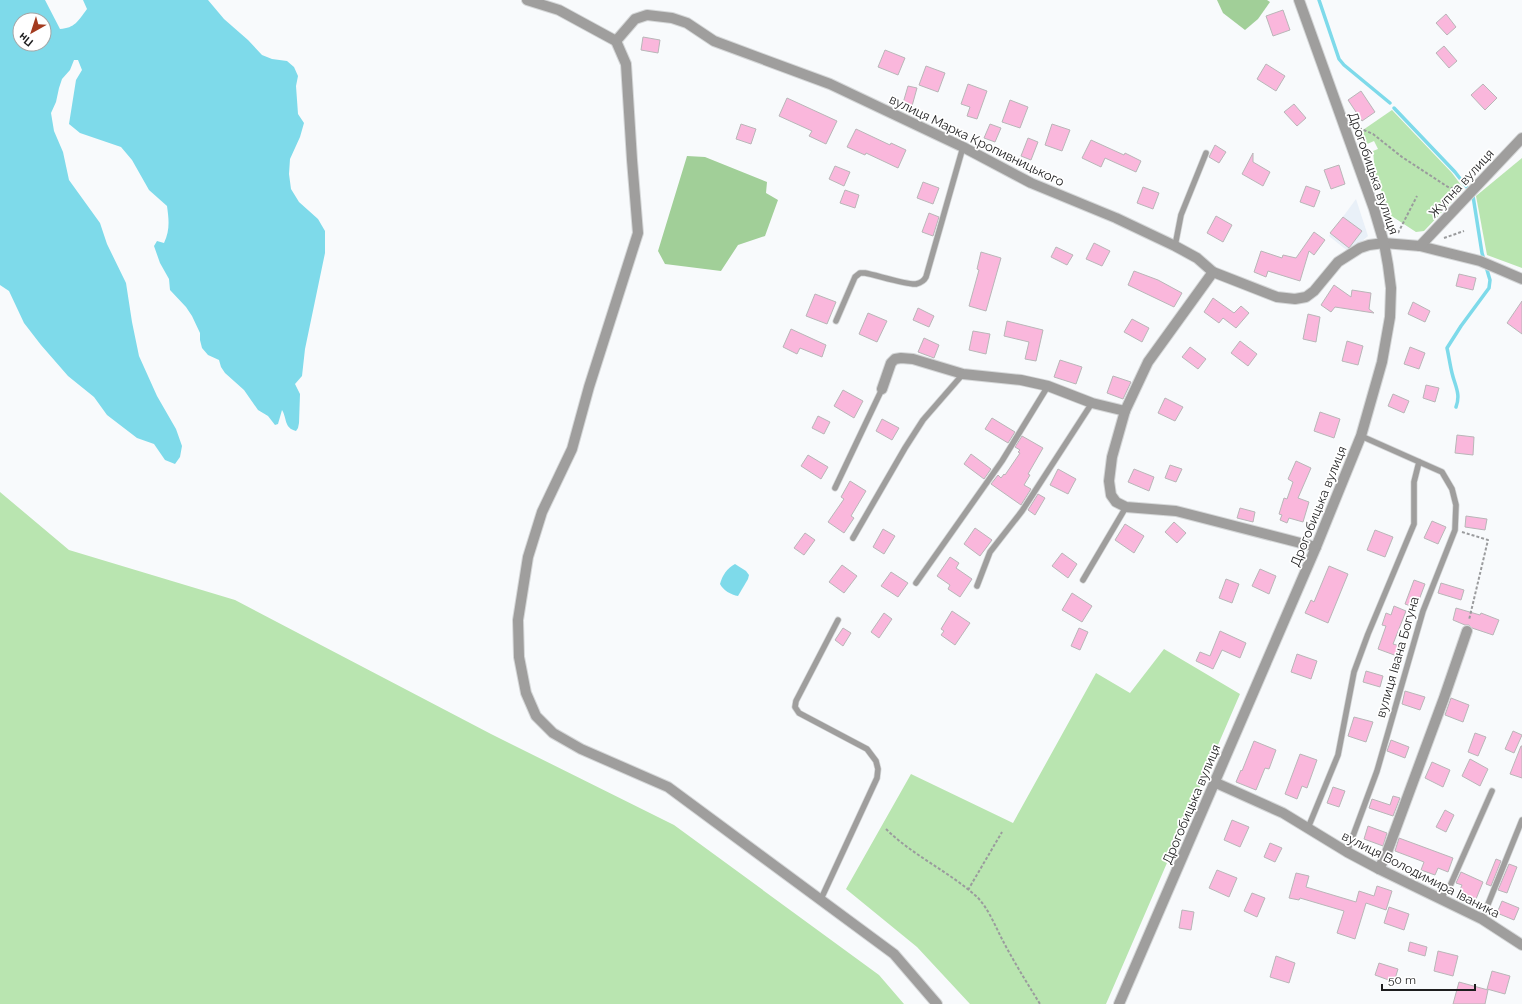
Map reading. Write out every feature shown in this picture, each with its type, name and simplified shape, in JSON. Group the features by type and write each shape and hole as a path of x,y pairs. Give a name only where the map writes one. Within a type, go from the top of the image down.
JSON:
{"street":[{"path":"527,0 559,10 616,42 626,64 638,232 589,387 572,449 542,512 528,557 518,620 518,657 526,693 536,716 552,733 581,749 668,787 894,954 937,1004"},
{"name":"Дрогобицька вулиця","path":"1119,1004 1316,547 1361,436 1382,362 1390,317 1391,288 1384,243 1374,209 1299,0"},
{"name":"вулиця Марка Кропивницького","path":"616,42 635,19 647,16 672,18 686,23 714,41 830,84 963,147 1031,183 1116,218 1175,246 1197,258 1213,272 1277,297 1295,299 1306,297 1314,291 1338,262 1360,248 1384,243 1420,246 1480,261 1522,279"},
{"name":"Жупна вулиця","path":"1420,246 1522,138"},
{"path":"1213,272 1148,362 1125,411 1112,457 1109,481 1111,495 1116,502 1126,507 1176,511 1316,547"},
{"path":"882,389 891,363 895,359 913,359 963,374 1021,380 1048,386 1092,403 1125,411"},
{"path":"1378,869 1389,848 1444,698 1466,631"},
{"name":"вулиця Володимира Іваника","path":"1214,782 1283,813 1378,869 1482,919 1522,945"}],"lane":[{"path":"836,321 855,277 860,273 865,272 912,284 924,280 963,147"},
{"path":"1175,246 1181,215 1206,153"},
{"path":"853,538 901,454 923,420 963,374"},
{"path":"916,583 1002,461 1048,386"},
{"path":"835,488 882,389"},
{"path":"977,586 990,552 1022,511 1092,403"},
{"path":"1308,828 1338,755 1354,672 1368,634 1414,524 1415,516 1413,493 1419,462 1361,436"},
{"name":"вулиця Івана Богуна","path":"1347,852 1378,771 1422,611 1455,530 1456,505 1452,488 1442,472 1419,462"},
{"path":"1083,580 1126,507"},
{"path":"821,899 877,778 878,769 876,761 867,749 799,713 795,707 796,701 838,620"},
{"path":"1440,899 1450,886 1492,791"},
{"path":"1482,919 1522,820"}],"path":[{"path":"1359,128 1373,134 1402,157 1448,187 1470,193"},
{"path":"1398,234 1417,196"},
{"path":"1455,530 1488,540 1466,631"},
{"path":"886,829 896,838 946,872 977,897 984,906 1013,960 1040,1004"},
{"path":"968,890 1002,832"}],"shaded area":[{"path":"1356,199 1368,236 1349,252 1329,236"}],"green space":[{"path":"1217,0 1267,0 1270,2 1258,19 1245,30 1223,13"},
{"path":"1392,110 1452,173 1464,189 1424,231 1416,232 1390,215 1375,173 1373,151 1378,149 1374,141 1365,145 1360,132"},
{"path":"687,156 705,157 767,182 766,193 778,200 765,236 738,245 721,271 665,264 658,251"},
{"path":"1522,158 1522,268 1487,255 1476,196"},
{"path":"0,492 69,550 235,600 491,734 674,825 879,975 904,1004 0,1004"},
{"path":"1164,649 1240,694 1106,1004 970,1004 917,947 846,889 911,774 1013,823 1096,673 1130,693"}],"water":[{"path":"0,0 45,0 51,12 12,12 12,52 52,52 52,14 60,29 69,27 76,23 87,9 83,0 208,0 224,19 248,40 262,55 272,59 287,61 294,67 298,76 296,86 298,114 304,123 300,137 290,159 289,174 291,189 299,202 318,219 325,231 325,253 305,349 302,376 295,384 300,394 299,423 296,431 289,428 282,410 278,424 275,425 268,416 258,410 244,390 225,373 219,360 208,355 202,348 200,333 192,316 186,307 170,290 169,279 160,263 154,246 157,241 164,243 166,239 168,225 167,206 149,190 132,160 121,147 80,133 69,124 76,80 82,70 78,60 74,60 70,70 62,79 56,102 51,113 54,131 63,152 69,180 100,223 107,244 126,283 139,356 157,396 176,429 182,446 180,457 175,464 165,460 154,444 137,438 107,415 94,397 68,376 24,323 9,291 0,285"},
{"path":"735,564 746,571 749,575 738,596 728,592 720,584 725,572"}],"building":[{"path":"1283,10 1290,30 1273,36 1266,16"},
{"path":"1446,14 1456,27 1447,35 1436,23"},
{"path":"643,37 660,40 658,53 641,50"},
{"path":"1444,46 1457,61 1449,68 1436,53"},
{"path":"885,50 905,58 898,75 878,67"},
{"path":"1266,64 1285,76 1276,91 1257,79"},
{"path":"926,66 945,73 938,92 919,85"},
{"path":"968,84 987,91 977,119 967,116 970,107 961,104"},
{"path":"1483,84 1497,98 1485,110 1471,95"},
{"path":"908,86 917,88 912,106 903,103"},
{"path":"1361,91 1375,112 1362,121 1348,100"},
{"path":"787,98 837,121 826,144 809,136 812,131 779,116"},
{"path":"1010,100 1028,107 1020,128 1002,122"},
{"path":"1294,104 1306,118 1297,126 1284,112"},
{"path":"741,124 756,129 751,144 736,139"},
{"path":"990,124 1001,128 995,142 984,138"},
{"path":"1052,124 1070,130 1062,151 1045,145"},
{"path":"856,129 890,145 891,143 906,150 898,168 866,153 865,155 847,147"},
{"path":"1028,138 1038,142 1031,160 1021,156"},
{"path":"1091,140 1141,161 1136,172 1105,158 1101,167 1082,158"},
{"path":"1215,145 1226,152 1219,163 1209,157"},
{"path":"1253,153 1253,162 1270,172 1263,186 1242,174"},
{"path":"1339,165 1345,184 1331,189 1324,170"},
{"path":"835,166 850,172 844,186 829,179"},
{"path":"923,182 939,188 933,204 917,198"},
{"path":"1306,186 1320,191 1314,207 1300,202"},
{"path":"1143,187 1159,193 1153,209 1137,203"},
{"path":"845,190 859,195 855,208 840,203"},
{"path":"929,213 939,217 933,236 922,232"},
{"path":"1216,216 1232,225 1223,242 1207,233"},
{"path":"1343,217 1362,231 1349,248 1330,233"},
{"path":"1314,232 1325,240 1314,255 1309,251 1300,281 1268,271 1266,277 1254,272 1261,251 1282,258 1283,255 1296,258"},
{"path":"1094,243 1110,251 1102,266 1086,259"},
{"path":"1056,247 1073,255 1067,265 1051,257"},
{"path":"981,252 1001,258 986,311 969,306 979,270 977,269"},
{"path":"1134,271 1158,280 1182,293 1174,307 1128,285"},
{"path":"1459,274 1476,278 1473,290 1456,286"},
{"path":"1334,285 1351,297 1352,290 1371,293 1369,309 1374,313 1335,307 1331,312 1321,305"},
{"path":"815,294 836,302 827,324 806,316"},
{"path":"1213,298 1234,313 1241,306 1249,313 1236,328 1223,318 1219,323 1204,312"},
{"path":"1522,301 1522,334 1507,323"},
{"path":"1413,302 1430,311 1425,322 1408,314"},
{"path":"918,308 934,316 929,327 913,320"},
{"path":"868,313 887,321 877,342 859,334"},
{"path":"1308,314 1320,317 1316,342 1303,339"},
{"path":"1132,319 1149,328 1142,342 1124,332"},
{"path":"1007,321 1043,330 1036,361 1025,359 1029,342 1004,336"},
{"path":"791,329 826,345 822,357 800,348 797,354 783,347"},
{"path":"973,331 990,334 986,354 969,350"},
{"path":"924,338 939,345 934,358 918,352"},
{"path":"1240,341 1257,354 1248,366 1231,353"},
{"path":"1347,341 1363,346 1358,365 1342,361"},
{"path":"1190,347 1206,359 1198,369 1182,357"},
{"path":"1410,347 1425,353 1419,369 1404,364"},
{"path":"1060,360 1082,367 1076,384 1054,377"},
{"path":"1113,376 1131,382 1123,399 1107,393"},
{"path":"1426,385 1439,388 1435,402 1423,398"},
{"path":"843,390 863,401 854,418 834,406"},
{"path":"1393,394 1409,401 1404,413 1388,406"},
{"path":"1165,398 1183,407 1175,421 1158,413"},
{"path":"1320,412 1340,419 1334,438 1314,431"},
{"path":"818,416 830,422 824,434 812,428"},
{"path":"992,418 1015,432 1008,443 985,429"},
{"path":"882,419 899,428 892,440 876,431"},
{"path":"1457,435 1474,437 1473,455 1455,453"},
{"path":"1022,436 1043,448 1028,474 1030,475 1024,485 1031,489 1021,505 991,484 998,475 1001,478 1004,474 1005,475 1020,453 1018,452 1020,450 1015,447"},
{"path":"971,454 991,469 984,479 964,464"},
{"path":"808,455 828,467 821,479 801,466"},
{"path":"1296,461 1311,468 1298,498 1309,502 1303,522 1289,518 1287,523 1280,520 1282,515 1279,514 1284,498 1287,499 1293,482 1288,479"},
{"path":"1170,465 1182,469 1176,482 1165,478"},
{"path":"1058,469 1076,479 1068,494 1050,485"},
{"path":"1134,469 1154,477 1149,491 1128,482"},
{"path":"850,481 866,491 851,516 854,518 844,533 828,522 844,499 841,497"},
{"path":"1038,494 1045,498 1035,515 1028,510"},
{"path":"1240,508 1255,512 1253,522 1237,518"},
{"path":"1466,516 1487,519 1485,530 1465,527"},
{"path":"1432,521 1446,527 1438,544 1424,538"},
{"path":"1174,522 1186,533 1177,543 1165,532"},
{"path":"1125,524 1144,536 1134,553 1115,540"},
{"path":"975,528 992,540 980,556 964,544"},
{"path":"883,529 895,536 884,554 873,547"},
{"path":"1375,530 1393,537 1385,557 1367,550"},
{"path":"805,533 815,540 804,555 794,548"},
{"path":"1062,553 1077,564 1068,578 1052,566"},
{"path":"950,557 959,563 956,568 972,579 960,597 948,589 950,585 937,576"},
{"path":"842,565 857,576 844,593 829,582"},
{"path":"1329,566 1348,574 1328,623 1305,613 1311,600 1314,602"},
{"path":"1260,569 1276,576 1269,594 1252,586"},
{"path":"891,572 908,583 898,597 881,586"},
{"path":"1226,579 1239,584 1232,603 1219,598"},
{"path":"1414,580 1425,584 1416,608 1405,604"},
{"path":"1441,583 1464,590 1461,600 1438,593"},
{"path":"1072,593 1092,606 1082,622 1062,610"},
{"path":"1394,606 1406,611 1393,644 1400,646 1397,656 1378,649 1386,626 1382,625 1386,613 1391,615"},
{"path":"1456,608 1480,615 1481,613 1499,620 1493,635 1453,620"},
{"path":"952,611 970,623 955,645 941,635 944,631 941,629"},
{"path":"884,613 892,619 879,638 871,632"},
{"path":"843,628 851,633 843,646 835,640"},
{"path":"1079,628 1088,632 1080,650 1071,646"},
{"path":"1220,631 1246,643 1240,658 1222,650 1213,669 1196,661 1200,652 1210,656"},
{"path":"1297,654 1317,661 1311,679 1291,672"},
{"path":"1366,671 1383,676 1380,687 1363,682"},
{"path":"1405,691 1425,697 1420,710 1402,704"},
{"path":"1451,698 1469,705 1463,722 1445,715"},
{"path":"1354,717 1373,722 1366,742 1348,736"},
{"path":"1513,731 1522,735 1514,753 1505,749"},
{"path":"1475,733 1486,737 1478,756 1468,752"},
{"path":"1391,740 1409,747 1405,758 1387,751"},
{"path":"1254,741 1276,750 1269,769 1265,768 1256,790 1236,782"},
{"path":"1522,746 1522,778 1510,774"},
{"path":"1300,754 1317,760 1307,788 1302,786 1297,799 1285,794"},
{"path":"1470,759 1488,769 1480,786 1462,776"},
{"path":"1432,762 1450,770 1443,787 1425,778"},
{"path":"1333,787 1345,791 1339,807 1327,803"},
{"path":"1393,796 1400,798 1393,816 1369,808 1372,799 1390,805"},
{"path":"1445,810 1454,815 1446,832 1436,827"},
{"path":"1232,820 1249,827 1240,847 1224,840"},
{"path":"1368,826 1387,833 1383,846 1364,839"},
{"path":"1399,838 1453,858 1448,872 1438,868 1435,875 1421,870 1424,862 1395,851"},
{"path":"1270,843 1282,848 1275,862 1264,857"},
{"path":"1496,859 1501,861 1491,886 1486,884"},
{"path":"1509,864 1517,867 1507,893 1498,890"},
{"path":"1217,870 1237,878 1229,897 1209,888"},
{"path":"1461,872 1483,882 1476,899 1459,892 1462,885 1456,883"},
{"path":"1296,873 1309,876 1306,887 1356,902 1359,891 1374,896 1377,886 1392,891 1386,910 1366,903 1355,939 1337,933 1344,911 1300,898 1299,900 1289,898"},
{"path":"1252,893 1265,898 1257,917 1244,911"},
{"path":"1502,901 1519,908 1514,920 1497,913"},
{"path":"1389,907 1409,914 1404,930 1384,923"},
{"path":"1182,910 1194,912 1191,930 1179,928"},
{"path":"1410,942 1427,947 1425,956 1408,951"},
{"path":"1438,951 1458,956 1453,976 1434,971"},
{"path":"1276,956 1295,963 1289,983 1270,977"},
{"path":"1379,963 1398,969 1394,982 1375,975"},
{"path":"1492,971 1510,976 1505,994 1487,989"},
{"path":"1459,982 1488,990 1485,1004 1453,1004"}],"waterway":[{"path":"1319,0 1339,59 1344,65 1390,103"},
{"path":"1394,108 1455,172 1469,190"},
{"path":"1456,407 1458,394 1451,370 1447,348 1489,288 1490,280 1482,253 1473,196"}]}
